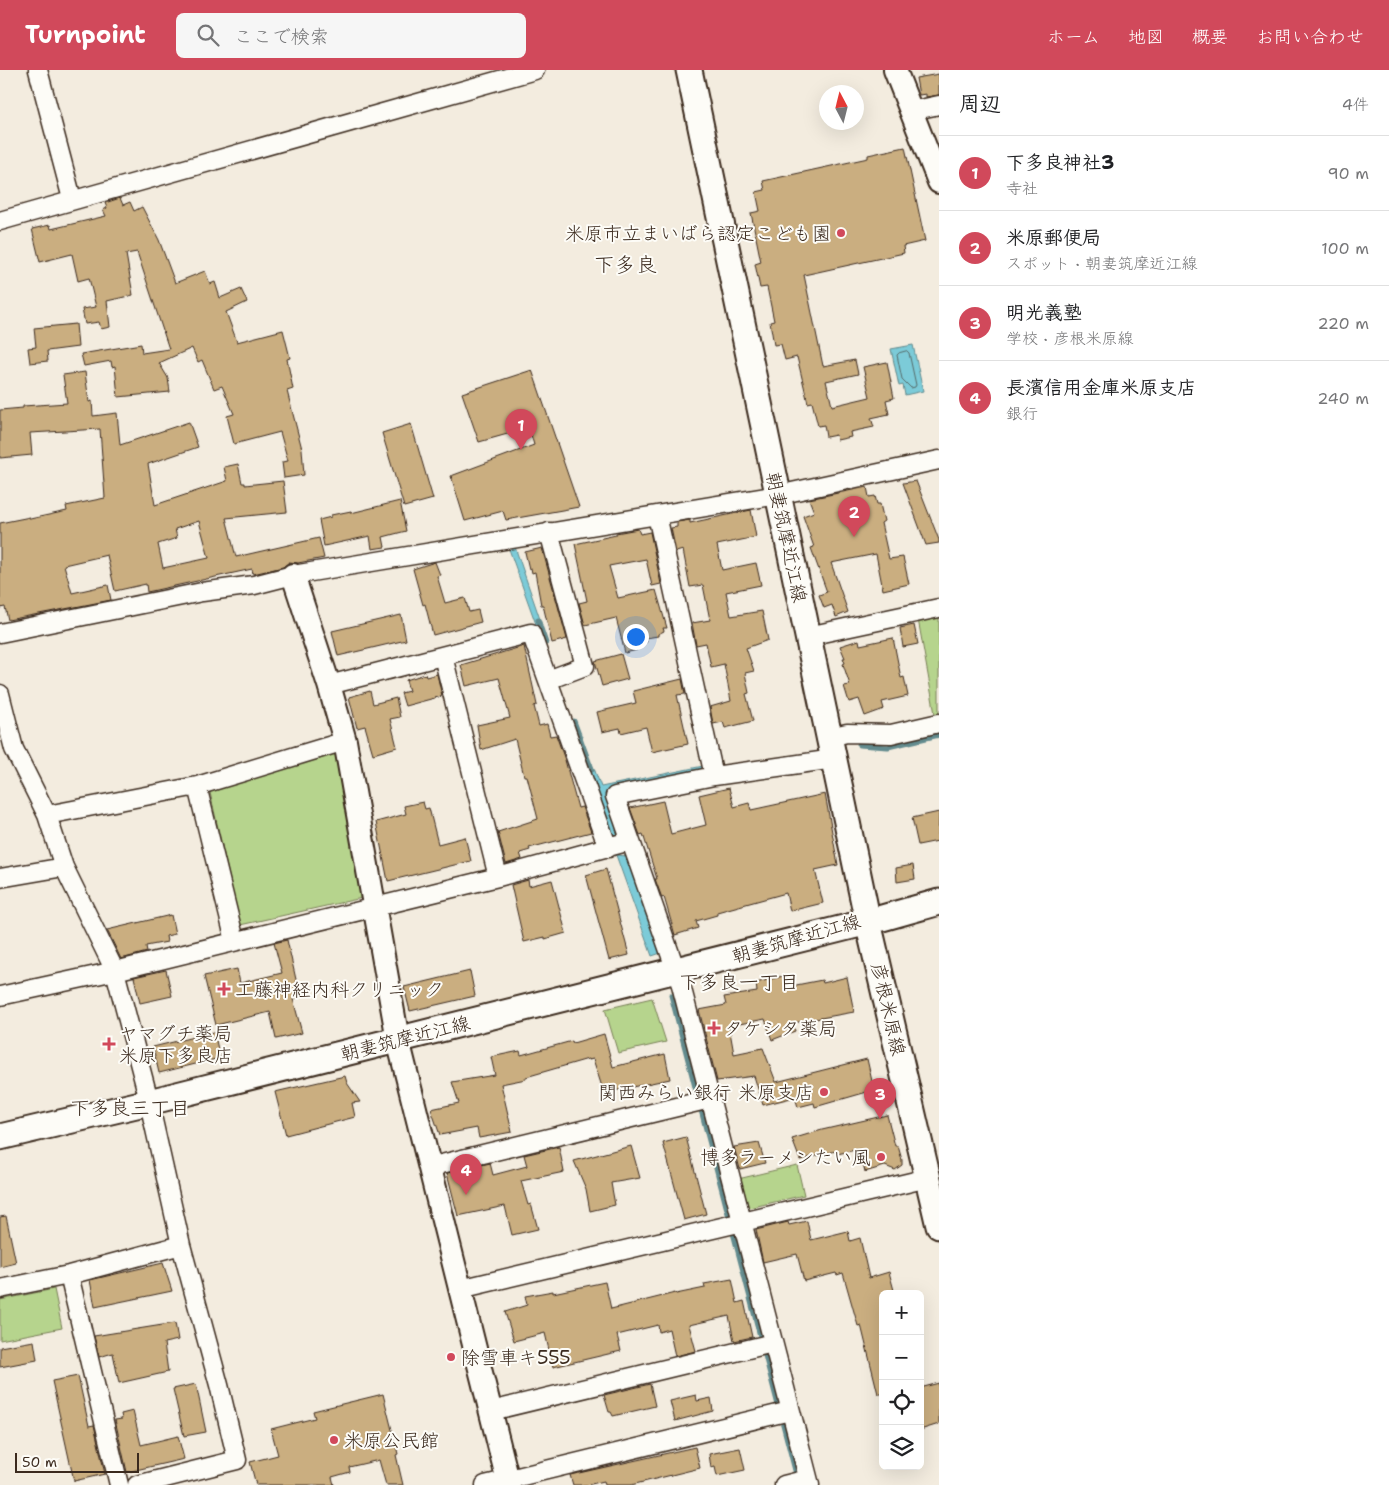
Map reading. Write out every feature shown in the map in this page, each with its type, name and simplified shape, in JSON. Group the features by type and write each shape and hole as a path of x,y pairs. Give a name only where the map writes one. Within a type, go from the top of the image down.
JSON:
{"main road":[{"name":"朝妻筑摩近江線","path":"0,1137 149,1102 868,922 689,70"},
{"path":"868,922 939,902"},
{"name":"彦根米原線","path":"868,922 939,1226"}],"street":[{"path":"38,70 72,199"},
{"path":"0,221 72,199 90,196 535,70"},
{"path":"895,70 939,182"},
{"path":"911,112 939,105"},
{"path":"0,633 202,592 254,585 293,575 778,495 939,460"},
{"path":"657,515 714,776"},
{"path":"550,532 585,666 555,678"},
{"path":"293,575 345,741 398,1040 508,1482"},
{"path":"808,636 939,608"},
{"path":"329,685 531,633 555,678 619,844 676,970 702,1101 783,1412 799,1483"},
{"path":"443,656 498,877"},
{"path":"0,694 7,751 47,815 64,866 115,971 149,1102 181,1245 237,1460 137,1485"},
{"path":"619,844 615,796 714,776 832,748 847,734 890,734 939,723"},
{"path":"47,815 197,786 345,741"},
{"path":"197,786 235,941"},
{"path":"0,996 115,971 498,877 619,844"},
{"path":"0,878 64,866"},
{"path":"429,1167 702,1101"},
{"path":"460,1289 928,1178"},
{"path":"0,1289 69,1275 181,1245"},
{"path":"69,1275 119,1485"},
{"path":"491,1411 765,1345"},
{"path":"485,1485 508,1482 783,1412"}],"green space":[{"path":"939,615 939,713 935,714 918,619"},
{"path":"337,753 362,898 240,925 209,788"},
{"path":"652,998 666,1042 618,1053 605,1009"},
{"path":"797,1165 804,1195 749,1208 738,1179"},
{"path":"54,1289 62,1328 0,1340 0,1300"}],"water":[{"path":"913,345 923,391 905,395 903,385 899,386 891,349"},
{"path":"515,547 542,625 537,627 509,549"},
{"path":"592,763 601,787 703,766 700,775 605,794 619,832 611,841 585,766"},
{"path":"616,855 627,856 661,953 652,956"}],"building":[{"path":"939,74 939,95 926,97 926,94 919,95 916,78"},
{"path":"905,147 925,241 903,246 904,253 804,275 823,366 855,360 858,374 826,381 832,406 870,397 863,367 887,362 894,398 886,400 889,414 871,418 874,427 850,432 851,437 837,440 836,435 826,437 824,425 818,426 812,402 808,403 797,357 785,360 781,344 774,345 770,322 774,321 767,287 760,288 755,264 761,262 751,213 760,211 756,192 765,190 763,181 868,158 868,155"},
{"path":"120,198 123,205 130,202 134,211 142,207 159,240 175,283 205,271 210,284 215,282 220,298 241,289 247,302 226,312 237,342 283,330 290,358 287,359 293,389 287,391 302,449 304,475 284,478 282,462 288,461 280,432 234,444 227,416 234,414 222,386 214,389 202,360 198,362 192,348 159,363 168,378 170,392 118,397 115,366 112,367 111,361 84,366 81,354 141,344 142,353 169,349 137,252 126,254 133,295 107,301 110,327 101,329 99,322 85,324 82,309 96,307 89,278 78,281 72,254 40,262 32,229 50,225 51,229 106,216 103,210 107,208 105,203"},
{"path":"76,324 78,347 47,351 48,361 30,363 28,348 36,347 34,328"},
{"path":"532,370 579,507 506,520 503,511 465,521 451,476 534,445 529,428 479,442 462,393"},
{"path":"85,372 89,402 92,401 93,416 117,413 120,445 189,422 198,447 148,464 155,505 227,481 224,467 238,464 242,483 245,483 245,485 283,481 287,512 226,518 236,557 319,538 324,558 298,563 289,562 283,567 253,574 252,569 147,592 146,584 115,591 107,555 64,565 72,593 108,585 111,600 8,620 5,607 0,608 0,523 67,511 66,506 105,498 100,429 30,433 32,455 0,458 0,410 23,408 23,406 67,403 63,375","holes":["199,521 209,558 163,568 158,544 177,538 175,529"]},
{"path":"411,424 433,499 404,507 382,433"},
{"path":"916,481 939,543 926,545 903,483"},
{"path":"867,487 869,497 875,496 877,504 880,504 884,521 881,523 889,559 903,557 909,584 883,590 876,554 831,563 848,612 836,617 832,605 824,608 819,595 827,592 811,548 814,547 803,516 814,512 809,499"},
{"path":"400,501 406,531 383,537 385,547 372,549 370,536 324,546 319,520 331,517 331,515 351,511 351,513"},
{"path":"751,510 756,537 717,545 722,570 756,563 761,585 726,592 731,616 762,611 768,640 746,648 754,671 745,673 749,693 746,694 753,721 725,728 723,722 713,724 710,707 731,701 724,664 711,667 706,643 696,645 692,623 710,620 703,585 690,587 683,550 676,552 671,528 677,527 677,522 690,520 690,523"},
{"path":"638,529 640,534 650,532 661,584 652,586 646,559 609,566 618,598 656,590 667,628 663,628 664,631 658,634 658,636 646,638 647,642 635,644 637,650 625,653 616,618 585,625 579,603 587,601 575,544"},
{"path":"542,548 567,639 552,643 543,605 541,605 535,572 532,573 531,568 529,569 525,552"},
{"path":"435,562 440,575 437,576 445,603 465,598 469,612 478,610 481,622 433,635 413,569"},
{"path":"401,615 406,640 338,656 332,631"},
{"path":"914,625 918,644 903,647 900,628"},
{"path":"893,638 901,678 904,677 908,696 882,702 884,709 865,716 859,699 849,702 844,686 850,685 843,664 845,663 843,658 845,658 840,646 859,640 860,645"},
{"path":"524,646 537,705 534,706 539,726 547,724 550,736 556,735 578,808 582,807 591,832 529,848 530,850 520,853 522,859 506,864 498,832 538,819 527,776 524,776 515,739 481,750 477,725 510,718 499,678 466,686 461,665"},
{"path":"621,654 628,679 602,686 595,661"},
{"path":"425,674 426,677 437,674 442,696 405,706 401,693 409,691 406,680"},
{"path":"682,679 685,694 677,695 688,744 652,752 646,727 621,733 620,728 602,732 597,712 636,703 633,691"},
{"path":"370,691 373,704 396,698 400,717 390,719 397,747 373,754 365,726 357,728 349,697"},
{"path":"729,788 734,807 749,803 751,810 825,794 838,865 815,870 823,903 790,911 786,893 717,912 717,915 696,921 698,928 675,935 664,897 662,898 655,879 657,879 643,834 640,835 630,808 663,801 671,834 706,825 699,795"},
{"path":"423,802 425,809 429,808 438,844 465,837 471,861 388,881 376,822 406,814 404,806"},
{"path":"939,812 938,841 918,845 912,818"},
{"path":"913,865 915,879 897,882 896,868"},
{"path":"606,869 629,955 609,960 586,875"},
{"path":"528,880 529,886 552,880 566,933 524,942 511,885"},
{"path":"171,915 175,934 166,936 167,942 146,946 147,952 121,959 107,930"},
{"path":"287,940 300,997 293,999 302,1033 276,1039 270,1012 216,1025 204,976 237,969 240,983 282,973 274,943"},
{"path":"166,970 172,996 140,1003 134,977"},
{"path":"470,971 475,996 410,1011 404,987"},
{"path":"783,976 786,987 822,980 823,983 847,977 854,1012 793,1023 795,1031 772,1040 765,1019 729,1026 734,1054 763,1048 776,1082 867,1059 874,1090 815,1107 814,1103 798,1107 795,1097 763,1105 754,1076 717,1081 699,1010 726,1005 724,997 757,992 756,983"},
{"path":"214,1032 220,1058 159,1073 153,1047"},
{"path":"604,1034 613,1067 665,1054 670,1079 604,1093 593,1059 588,1059 526,1077 526,1079 501,1084 512,1132 479,1138 477,1128 440,1135 431,1109 459,1103 452,1082 495,1075 491,1057 520,1051 521,1055"},
{"path":"345,1076 347,1083 360,1102 352,1103 355,1117 286,1135 275,1092"},
{"path":"887,1115 895,1146 898,1146 902,1160 902,1165 895,1170 885,1166 865,1172 860,1149 837,1154 836,1151 800,1160 792,1139 822,1130"},
{"path":"686,1137 706,1214 684,1220 663,1143"},
{"path":"759,1143 765,1163 740,1169 734,1147"},
{"path":"631,1146 640,1178 611,1183 615,1205 590,1211 586,1189 574,1161"},
{"path":"559,1147 564,1172 521,1181 528,1205 531,1204 538,1229 512,1235 505,1206 458,1216 447,1173 490,1163 493,1175 527,1166 524,1155"},
{"path":"6,1216 16,1263 0,1267 0,1217"},
{"path":"807,1221 811,1240 848,1231 850,1241 860,1238 869,1278 889,1272 894,1290 879,1290 879,1394 861,1325 858,1326 843,1273 804,1281 797,1254 763,1262 756,1230 788,1222 789,1225"},
{"path":"163,1263 172,1291 95,1307 90,1280"},
{"path":"732,1279 737,1303 744,1301 752,1337 734,1341 729,1316 689,1325 696,1351 675,1356 669,1329 659,1332 658,1325 617,1335 621,1351 553,1367 545,1333 514,1341 505,1312 527,1305 525,1296 553,1291 553,1293 605,1282 611,1309 675,1293 705,1288 704,1284"},
{"path":"175,1323 178,1340 164,1343 168,1372 119,1383 113,1353 99,1357 94,1336"},
{"path":"34,1341 37,1360 0,1367 0,1347"},
{"path":"78,1376 89,1426 94,1425 105,1474 74,1481 52,1381"},
{"path":"939,1383 939,1424 924,1429 924,1425 924,1387"},
{"path":"196,1384 206,1432 184,1436 173,1389"},
{"path":"650,1384 655,1406 613,1416 609,1412 604,1395"},
{"name":"米原公民館","path":"383,1394 398,1454 396,1455 403,1485 386,1485 379,1460 349,1467 350,1472 332,1477 334,1485 256,1485 250,1462 278,1455 271,1429 315,1418 313,1411"},
{"path":"696,1395 697,1401 711,1398 713,1411 675,1421 670,1401"},
{"path":"133,1411 141,1445 178,1436 184,1459 127,1472 115,1420 122,1419 121,1414"},
{"path":"695,1447 700,1468 631,1485 605,1485 604,1481 587,1485 573,1485 570,1475"},
{"path":"740,1448 745,1470 717,1476 715,1467 711,1468 709,1454"}],"waterway":[{"path":"538,620 546,643"},
{"path":"574,721 592,770"},
{"path":"859,745 888,747 939,735"},
{"path":"671,995 797,1478"}],"place":[{"name":"米原市立まいばら認定こども園","path":"841,233"},
{"name":"下多良神社3","path":"521,450"},
{"name":"米原郵便局","path":"854,537"},
{"name":"工藤神経内科クリニック","path":"224,989"},
{"name":"タケシタ薬局","path":"714,1028"},
{"name":"ヤマグチ薬局 米原下多良店","path":"109,1044"},
{"name":"関西みらい銀行 米原支店","path":"824,1092"},
{"name":"明光義塾","path":"880,1119"},
{"name":"博多ラーメンたい風","path":"881,1157"},
{"name":"長濱信用金庫米原支店","path":"466,1195"},
{"name":"除雪車キ555","path":"451,1357"},
{"name":"米原公民館","path":"334,1440"}],"district":[{"name":"下多良","path":"625,265"},
{"name":"下多良一丁目","path":"739,982"},
{"name":"下多良三丁目","path":"130,1108"}]}
